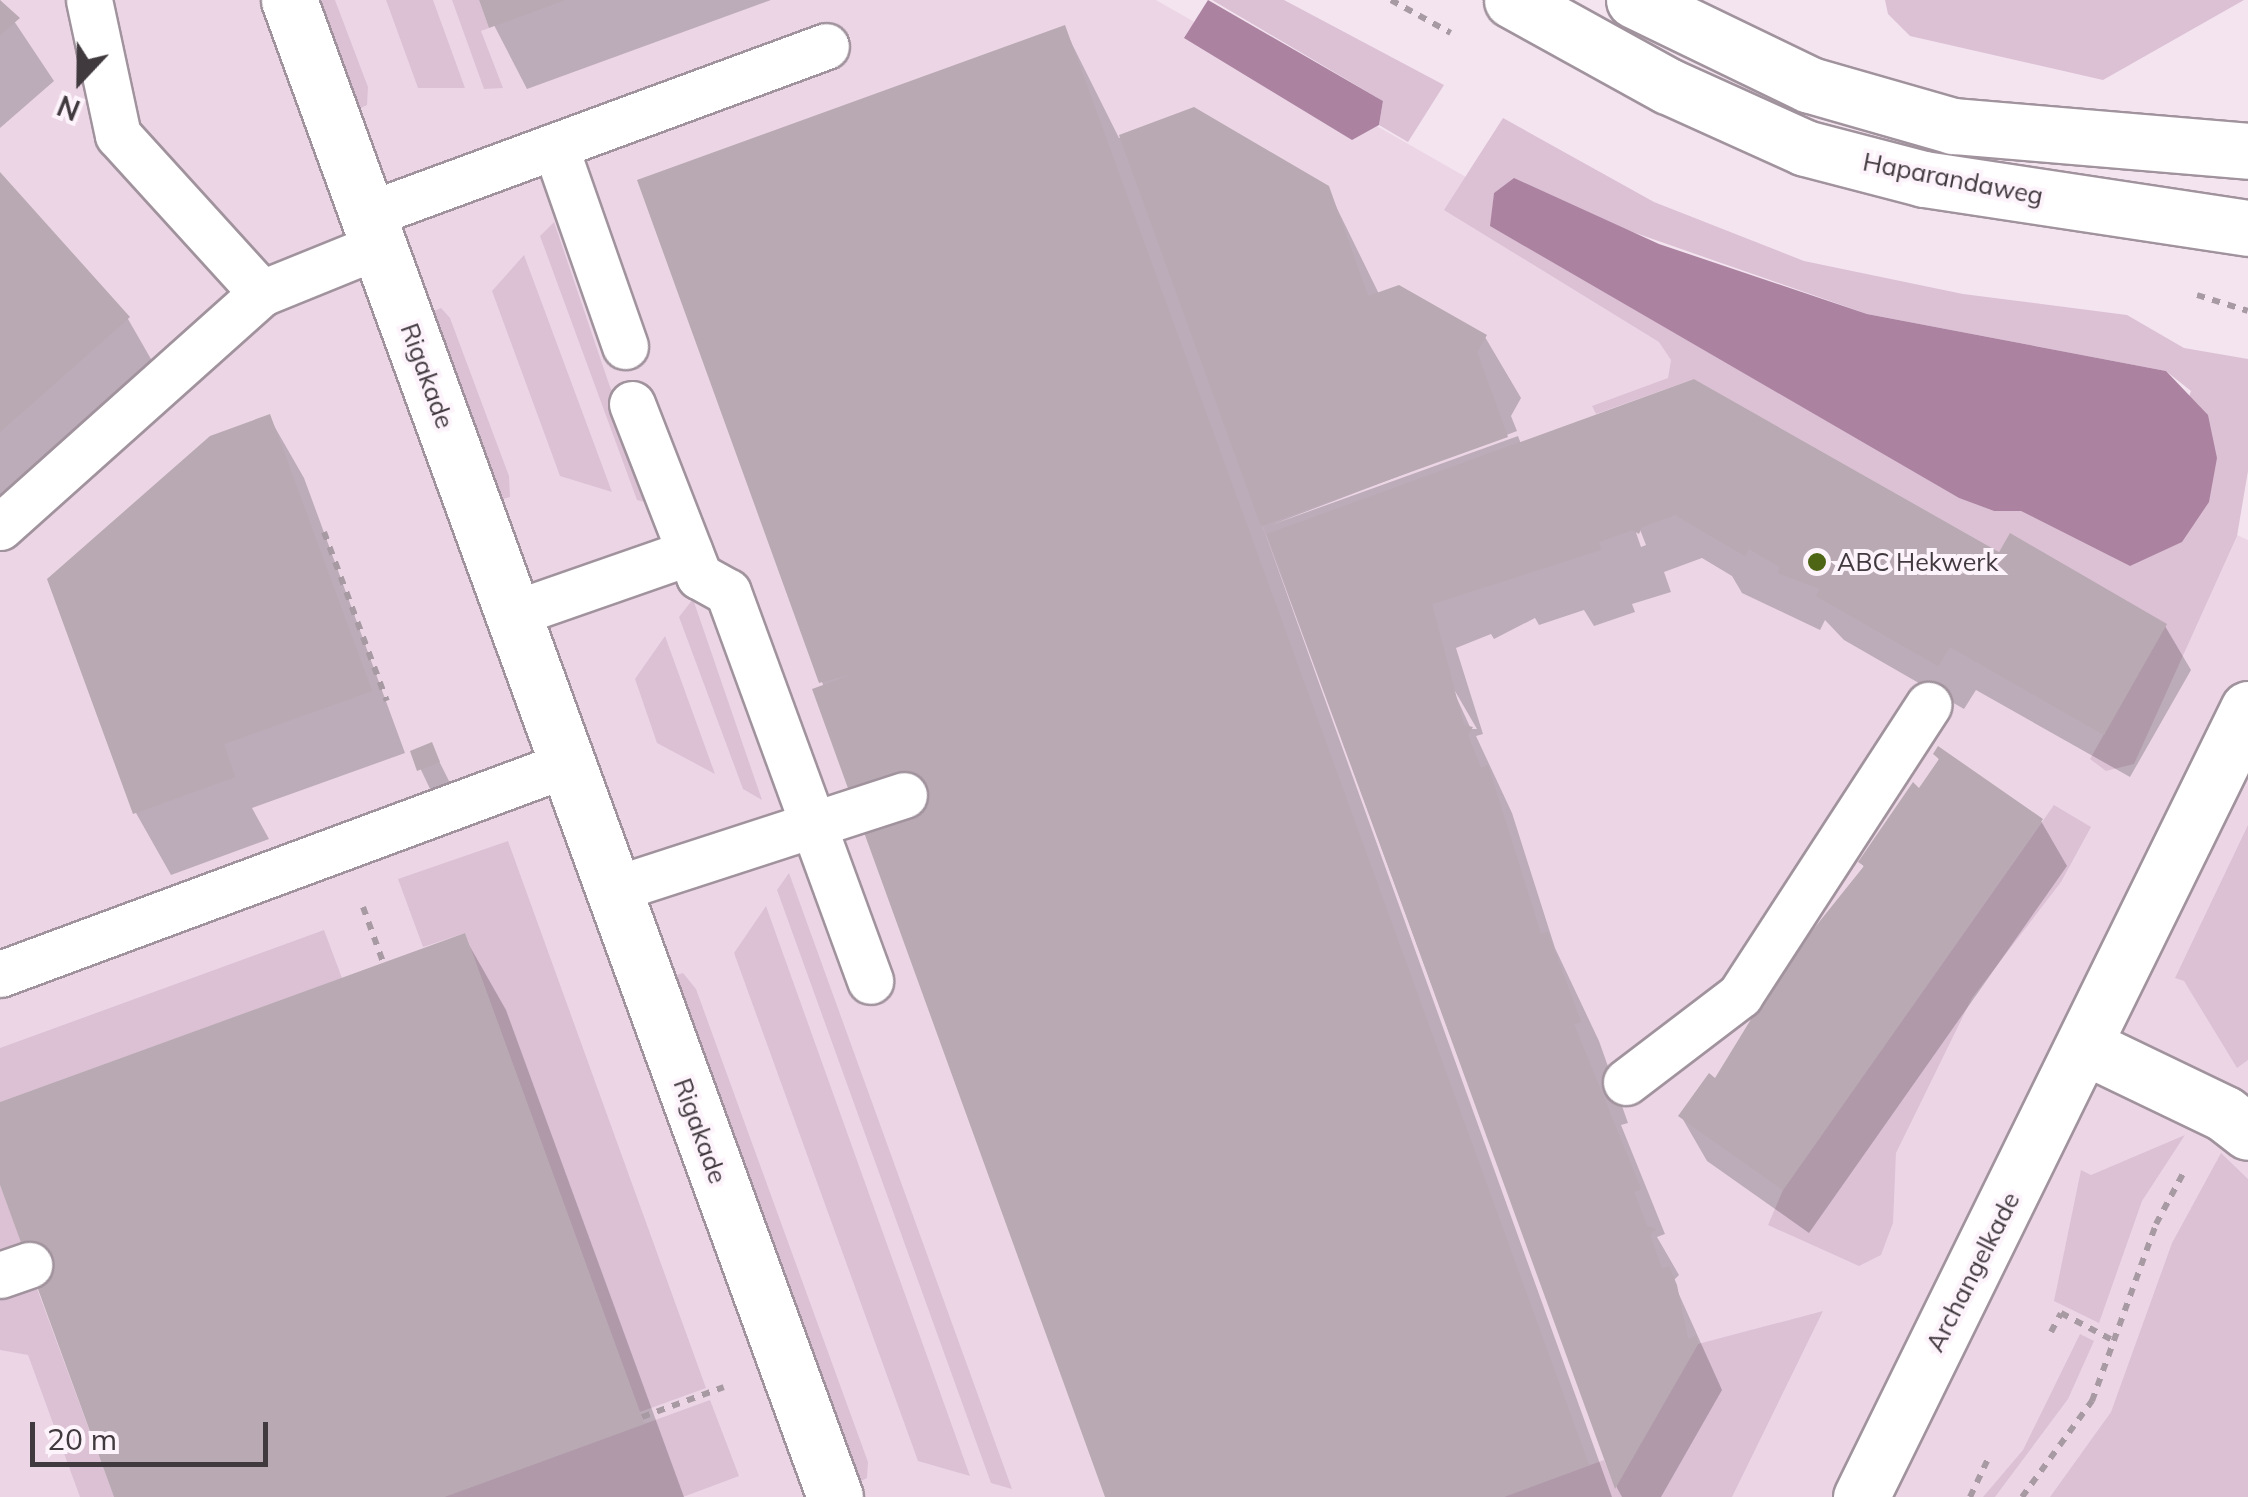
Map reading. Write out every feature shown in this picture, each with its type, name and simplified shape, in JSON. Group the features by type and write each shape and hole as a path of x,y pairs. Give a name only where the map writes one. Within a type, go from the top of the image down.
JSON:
{"street":[{"name":"Rigakade","path":"289,0 835,1497"},
{"name":"Haparandaweg","path":"1512,0 1668,86 1805,148 1924,179 2248,228"},
{"name":"Haparandaweg","path":"1634,0 1721,48 1810,85 1953,126 2248,151"},
{"name":"Archangelkade","path":"1861,1497 2086,1047 2248,709"},
{"path":"2086,1047 2225,1114 2248,1132"}],"lane":[{"path":"89,0 118,135 262,293"},
{"path":"0,527 262,293 373,230 554,146 826,46"},
{"path":"554,146 625,346"},
{"path":"632,404 698,576 728,592 870,981"},
{"path":"512,614 690,552"},
{"path":"1626,1082 1740,995 1928,705"},
{"path":"0,974 567,764"},
{"path":"612,890 904,795"}],"path":[{"path":"324,532 386,701"},
{"path":"358,894 384,962"},
{"path":"2022,1497 2092,1401 2178,1182"},
{"path":"2052,1332 2061,1314 2116,1342"},
{"path":"642,1417 708,1393"},
{"path":"1970,1497 1988,1459"}],"shaded area":[{"path":"0,0 1156,0 1494,193 2248,540 2248,1497 0,1497"},
{"path":"319,0 335,0 368,87 367,105 359,109"},
{"path":"386,0 433,0 465,88 418,88"},
{"path":"452,0 479,0 489,28 481,31 503,88 484,89"},
{"path":"1208,0 1383,101 1379,125 1352,140 1184,38"},
{"path":"1212,0 1284,0 1444,85 1408,142 1379,125 1383,101"},
{"path":"1885,0 2244,0 2103,80 1910,36 1888,14"},
{"path":"1503,118 1654,202 1804,261 1963,294 2127,315 2184,348 2248,359 2248,471 2237,536 2134,764 2106,771 2090,759 2166,624 2010,534 1999,552 1694,379 1596,414 1592,406 1668,378 1671,360 1659,342 1444,210","holes":["1504,187 1867,314 2166,371 2191,391 2130,566 2021,511 1994,511 1959,498 1491,226 1494,193"]},
{"path":"1514,178 1659,244 1867,314 2166,371 2208,415 2217,458 2209,502 2182,542 2130,566 2021,511 1994,511 1959,498 1490,226 1494,193"},
{"path":"554,222 609,384 656,505 637,500 540,236"},
{"path":"524,255 612,492 560,476 492,291"},
{"path":"441,308 450,318 509,476 510,497 500,500 432,312"},
{"path":"693,599 762,800 743,789 679,617"},
{"path":"665,636 715,774 657,743 635,679"},
{"path":"2054,805 2091,827 2061,882 1972,998 1896,1153 1893,1223 1881,1255 1859,1266 1768,1225 1783,1190"},
{"path":"2248,825 2248,1060 2237,1068 2184,981 2175,978"},
{"path":"508,841 706,1388 640,1412 465,933 423,947 398,879"},
{"path":"789,873 1012,1489 991,1483 777,890"},
{"path":"766,906 970,1476 918,1461 734,953"},
{"path":"324,930 342,978 0,1102 0,1048"},
{"path":"683,973 696,989 868,1462 867,1478 859,1482 674,976"},
{"path":"2185,1135 2142,1201 2099,1323 2054,1301 2081,1170 2091,1175"},
{"path":"2221,1153 2248,1179 2248,1497 2050,1497 2111,1412 2172,1243"},
{"path":"0,1185 22,1243 0,1251"},
{"path":"36,1286 114,1497 80,1497 28,1355 0,1350 0,1300"},
{"path":"1823,1311 1732,1497 1504,1497 1604,1460 1615,1488 1698,1344"},
{"path":"2080,1334 2094,1341 2068,1399 1995,1497 1983,1497 2023,1450"},
{"path":"710,1400 739,1476 683,1497 444,1497"}],"building":[{"path":"0,0 20,18 0,35"},
{"path":"479,0 565,0 489,28"},
{"path":"1065,25 1589,1465 1503,1497 1105,1497 812,689 859,672 819,683 637,180"},
{"path":"1194,107 1329,186 1368,296 1399,285 1487,335 1477,352 1508,437 1261,526 1119,135"},
{"path":"0,172 130,317 0,432"},
{"path":"1694,379 1999,552 2010,533 2167,624 2104,735 1950,647 1938,666 1816,596 1820,589 1778,573 1780,567 1749,549 1745,556 1675,515 1642,527 1639,534 1632,530 1599,542 1601,550 1432,604 1464,725 1473,727 1468,735 1481,768 1488,765 1541,934 1548,932 1581,1022 1574,1024 1641,1189 1634,1192 1647,1226 1656,1229 1650,1235 1662,1269 1669,1266 1677,1285 1688,1339 1696,1336 1698,1344 1615,1489 1267,534"},
{"path":"270,414 372,691 224,744 235,777 133,814 47,579 210,436"},
{"path":"432,742 440,762 417,771 410,751"},
{"path":"1938,746 2043,819 1783,1190 1678,1116 1709,1073 1715,1078 1783,967 1864,866 1858,862 1913,782 1919,788 1939,759 1933,754"},
{"path":"465,933 644,1424 444,1497 114,1497 0,1185 0,1102"}],"place":[{"name":"ABC Hekwerk","path":"1817,562"}]}
